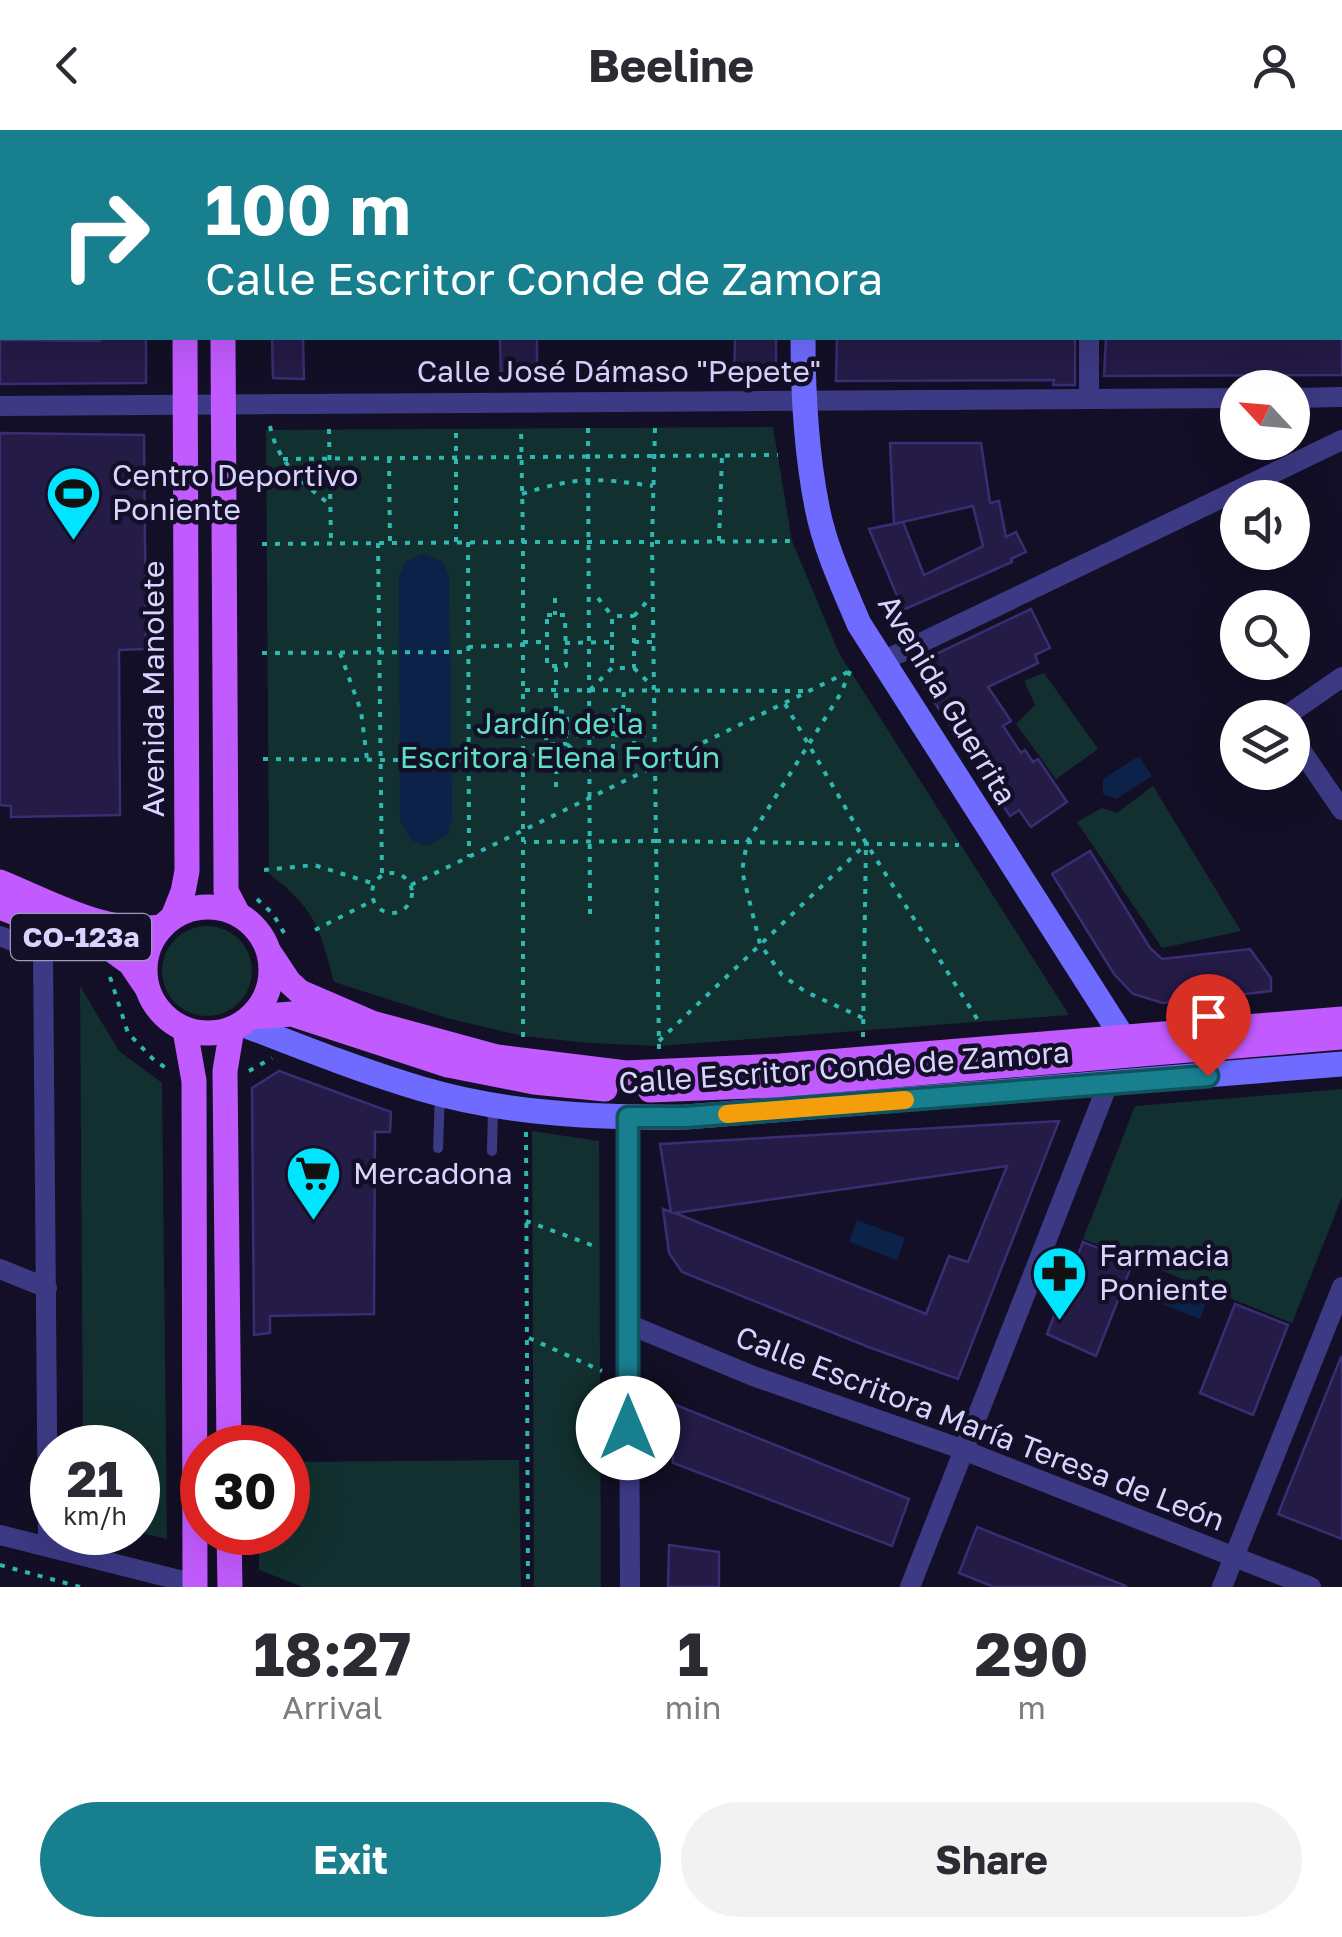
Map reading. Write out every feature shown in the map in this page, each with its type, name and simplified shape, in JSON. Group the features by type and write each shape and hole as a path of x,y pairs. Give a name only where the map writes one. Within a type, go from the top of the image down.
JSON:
{"main road":[{"name":"Avenida Manolete","path":"168,922 187,871 184,340"},
{"path":"223,340 226,891 242,903 252,924 280,950 262,1004 242,1023 216,1034 184,1030 155,1006 146,988 146,956 168,922 205,907 242,903"},
{"name":"CO-123a","path":"0,882 112,927 139,930 168,922"},
{"name":"CO-123a","path":"0,906 112,950 130,963 146,988"},
{"name":"Calle Escritor Conde de Zamora","path":"280,950 289,982 300,992 353,1016 458,1049 582,1070 724,1070 1342,1019"},
{"name":"Calle Escritor Conde de Zamora","path":"242,1023 292,1014 448,1066 534,1082 624,1090 742,1087 1342,1036"},
{"path":"229,1425 226,1070 242,1023"},
{"path":"184,1030 194,1082 195,1585"},
{"path":"230,1555 230,1587"}],"street":[{"name":"Avenida Guerrita","path":"803,340 803,401 817,508 833,564 859,624 1122,1036 1175,1078"},
{"path":"1089,340 1089,399"},
{"name":"Calle José Dámaso \"Pepete\"","path":"0,406 1220,398"},
{"path":"1310,398 1342,398"},
{"path":"881,662 1342,440"},
{"path":"1309,700 1342,677"},
{"path":"1310,763 1342,810"},
{"path":"47,925 44,953 47,1425"},
{"path":"0,936 44,953"},
{"name":"Calle Escritor Conde de Zamora","path":"242,1023 362,1069 440,1093 493,1104 628,1117 686,1117 1342,1064"},
{"path":"910,1587 1108,1084"},
{"path":"628,1117 630,1587"},
{"path":"0,1269 46,1288"},
{"path":"1222,1587 1340,1297"},
{"name":"Calle Escritora María Teresa de León","path":"628,1324 753,1376 964,1450 1311,1587"},
{"path":"0,1535 30,1542"},
{"path":"82,1555 195,1585"}],"lane":[{"path":"438,1148 440,1093"},
{"path":"492,1151 493,1104"}],"path":[{"path":"270,426 283,459 298,480 330,505"},
{"path":"456,428 456,542"},
{"path":"521,428 522,1040"},
{"path":"588,428 590,914"},
{"path":"654,428 652,596 660,1050"},
{"path":"329,429 330,543"},
{"path":"283,459 778,455"},
{"path":"719,542 722,456"},
{"path":"389,458 390,543"},
{"path":"522,494 588,478 653,486"},
{"path":"262,544 792,541"},
{"path":"468,542 468,857"},
{"path":"374,900 375,884 382,876 378,543"},
{"path":"652,596 634,616 634,668 654,688"},
{"path":"555,598 555,615"},
{"path":"590,690 612,668 612,616 598,598"},
{"path":"547,615 565,615 566,666 547,666 547,642 547,615"},
{"path":"612,616 634,616"},
{"path":"262,652 450,652 547,642"},
{"path":"565,643 612,642"},
{"path":"634,642 653,642"},
{"path":"340,652 361,711 367,760"},
{"path":"556,666 556,712"},
{"path":"612,668 634,668"},
{"path":"411,884 850,671 841,693 748,842 742,871 760,944 782,976 806,992 862,1018"},
{"path":"623,710 624,689"},
{"path":"524,690 810,690"},
{"path":"784,703 866,844 984,1028"},
{"path":"634,761 616,761 613,754 614,710 634,710 634,761 634,777"},
{"path":"546,744 546,712 567,712 567,744"},
{"path":"524,736 655,736"},
{"path":"524,763 546,744 567,744 590,765"},
{"path":"556,788 557,744"},
{"path":"263,759 468,759 590,765"},
{"path":"524,842 959,844"},
{"path":"660,1040 866,844"},
{"path":"863,1037 866,844"},
{"path":"264,870 314,866 375,884"},
{"path":"374,900 388,912 400,911 412,897 411,884 402,875 382,876"},
{"path":"314,930 374,900"},
{"path":"242,903 274,914 280,950"},
{"path":"104,970 114,987 128,1033 154,1060 168,1067 173,1081"},
{"path":"248,1083 249,1071 284,1052"},
{"path":"526,1127 528,1587"},
{"path":"526,1221 597,1248"},
{"path":"526,1337 602,1370"},
{"path":"0,1566 80,1587"}],"green space":[{"name":"Jardín de la Escritora Elena Fortún","path":"773,427 792,541 839,653 1069,1015 660,1046 589,1043 523,1036 447,1018 334,982 314,920 297,898 269,874 266,430"},
{"path":"1044,673 1098,749 1056,779 1016,724 1035,705 1024,681"},
{"path":"1153,786 1241,931 1162,948 1077,822 1102,808 1117,813"},
{"path":"198,926 216,926 232,933 245,946 252,971 245,996 232,1009 216,1016 198,1016 182,1009 169,996 162,980 162,962 169,946 182,933"},
{"path":"80,986 119,1051 162,1083 167,1539 160,1537 160,1425 83,1425"},
{"path":"1342,1089 1342,1197 1292,1323 1083,1239 1135,1106"},
{"path":"532,1131 599,1141 601,1587 534,1587"},
{"path":"519,1460 521,1587 303,1587 259,1570 259,1555 310,1555 310,1462"}],"water":[{"path":"424,553 444,563 449,577 452,818 448,834 427,846 411,840 400,820 399,576 406,561"},
{"path":"1139,756 1152,776 1116,799 1103,794 1103,779"},
{"path":"857,1220 905,1238 897,1260 849,1242"},
{"path":"1168,1289 1206,1303 1200,1319 1162,1304"}],"building":[{"path":"0,340 146,340 146,383 0,384"},
{"path":"272,340 303,340 304,379 273,378"},
{"path":"500,340 537,340 537,380 501,380"},
{"path":"735,340 776,340 776,378 734,379"},
{"path":"837,340 1075,340 1075,385 1053,385 1054,380 836,381"},
{"path":"1106,340 1342,340 1342,375 1310,375 1310,370 1220,370 1220,376 1104,376"},
{"name":"Centro Deportivo Poniente","path":"0,433 144,435 146,649 119,650 120,815 11,817 11,806 0,805"},
{"path":"890,443 981,443 990,503 999,501 1006,537 1016,532 1026,552 1011,559 1012,562 903,610 869,529 894,524","holes":["973,506 983,546 924,575 901,522"]},
{"path":"1031,609 1050,648 1035,655 1038,663 988,687 1011,721 1003,726 1021,753 1025,750 1033,762 1038,759 1067,802 1031,827 1019,810 1010,816 923,685 932,656"},
{"path":"1090,851 1150,948 1162,959 1250,949 1271,978 1271,991 1163,1003 1133,994 1114,974 1052,874"},
{"name":"Mercadona","path":"279,1071 391,1112 390,1132 375,1132 374,1314 270,1316 270,1333 254,1335 252,1088"},
{"path":"1059,1121 958,1379 682,1272 669,1253 663,1209 671,1212 660,1144","holes":["1007,1166 968,1262 949,1256 926,1314 675,1213"]},
{"path":"1083,1242 1133,1262 1096,1356 1047,1334"},
{"path":"1235,1304 1288,1325 1253,1415 1200,1393"},
{"path":"1342,1357 1342,1539 1278,1514"},
{"path":"671,1403 909,1499 892,1546 673,1463"},
{"path":"977,1527 1126,1587 994,1587 959,1573"},
{"path":"669,1545 719,1552 719,1587 668,1587"}],"slow traffic":[{"path":"727,1114 905,1100"}],"place":[{"name":"Centro Deportivo Poniente","path":"73,542"},
{"name":"Mercadona","path":"314,1223"},
{"name":"Farmacia Poniente","path":"1060,1322"}],"route":[{"path":"628,1428 628,1117 686,1117 1208,1076"}]}
